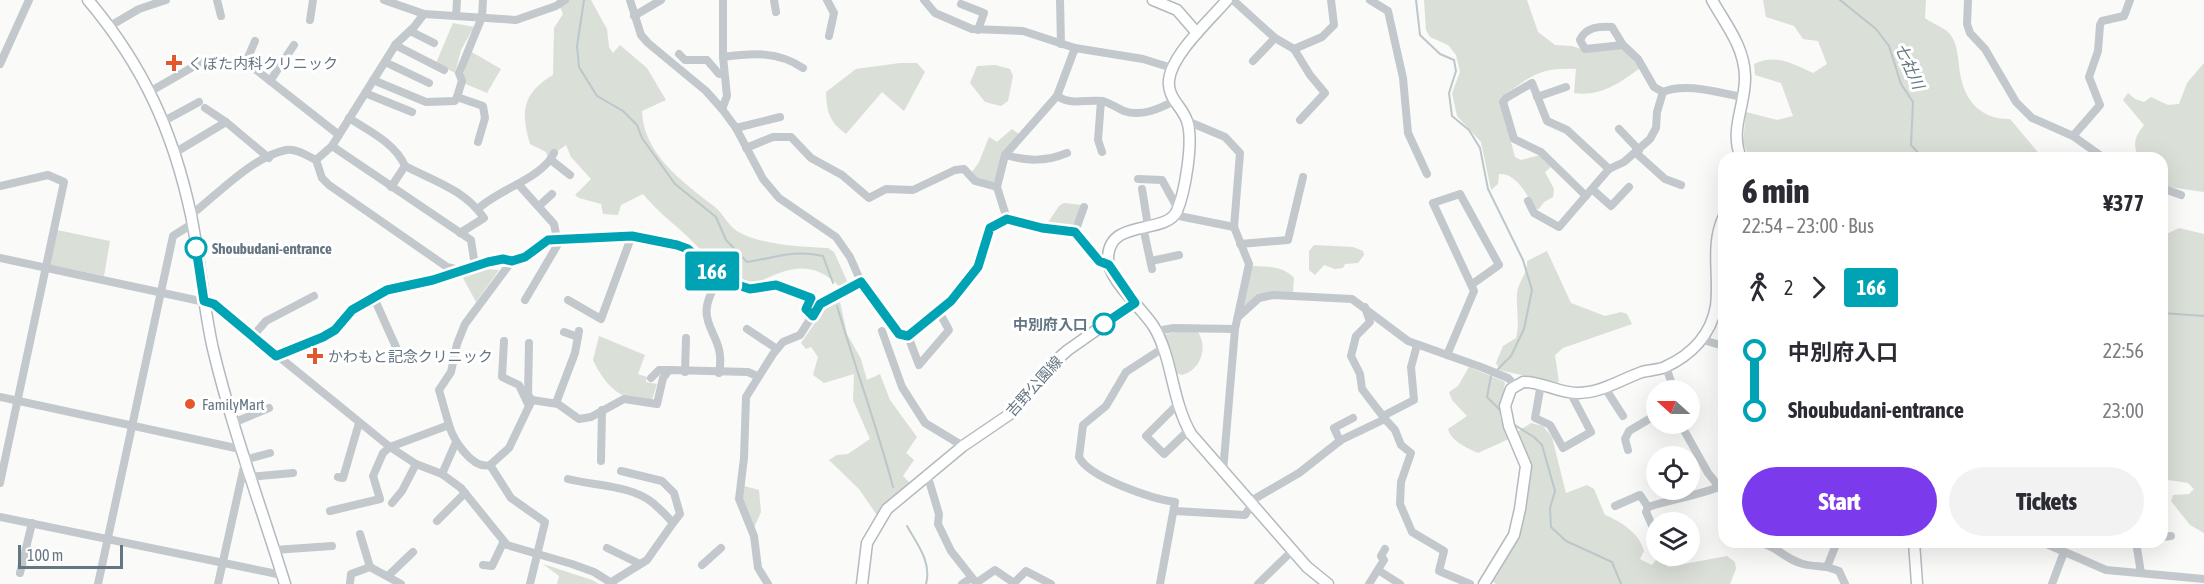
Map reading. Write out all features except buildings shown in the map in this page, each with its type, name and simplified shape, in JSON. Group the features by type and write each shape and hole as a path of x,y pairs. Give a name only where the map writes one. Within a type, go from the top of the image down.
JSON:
{"street":[{"path":"0,64 29,0"},
{"path":"88,0 110,26 151,91 176,152 192,219 213,348 249,477 284,580"},
{"path":"110,26 139,9 166,0"},
{"path":"217,0 221,16"},
{"path":"310,20 313,0"},
{"path":"384,0 424,14 525,19 565,0"},
{"path":"456,16 457,0"},
{"path":"374,80 426,102 455,101 458,98 462,81 459,73 482,17 483,0"},
{"path":"630,0 641,35 654,50 706,91 722,109 736,128 763,179 779,198 836,237 850,257 861,282 899,334 908,336"},
{"path":"634,16 661,0"},
{"path":"722,109 726,96 723,0"},
{"path":"774,0 776,12"},
{"path":"827,0 834,13 829,36"},
{"path":"924,0 935,13 963,26 978,30 1023,31 1075,48 1129,56 1172,68"},
{"path":"1060,0 1061,44"},
{"path":"1153,0 1173,3 1197,33"},
{"path":"1109,265 1110,250 1122,233 1168,220 1176,212 1189,147 1187,122 1174,101 1168,81 1172,68 1197,33 1227,0"},
{"path":"1233,0 1275,38 1294,48 1310,75 1325,93 1300,120"},
{"path":"1294,48 1322,37 1334,25 1331,0"},
{"path":"1370,0 1388,11 1403,78 1408,134 1427,174"},
{"path":"1712,0 1738,44 1745,77 1735,137 1739,152"},
{"path":"1968,0 1967,24 1970,33 1985,49 2016,102 2032,118 2073,136 2096,152"},
{"path":"2073,136 2100,105 2090,77 2098,51 2100,25 2102,21 2124,16 2130,0"},
{"path":"961,4 984,13 978,30"},
{"path":"316,160 332,146 395,45 424,14"},
{"path":"1623,45 1585,49 1580,40 1585,32 1595,27 1610,27 1616,30 1623,45 1638,59 1654,87 1663,92 1672,89 1693,89 1742,97"},
{"path":"410,31 434,43"},
{"path":"1253,61 1275,38"},
{"path":"255,41 246,62 339,135"},
{"path":"270,81 294,45"},
{"path":"395,45 444,70"},
{"path":"1007,219 997,187 1005,155 1057,96 1075,48"},
{"path":"723,57 754,52 789,58 803,68"},
{"path":"679,54 685,60 710,62 719,74 724,74"},
{"path":"151,91 205,60 227,64"},
{"path":"385,62 429,83"},
{"path":"1586,196 1541,152 1514,139 1503,102 1506,98 1532,83 1547,121 1567,130 1609,169"},
{"path":"1538,97 1566,87"},
{"path":"1528,201 1534,213 1559,227 1609,169 1638,151 1656,128 1657,112 1663,92"},
{"path":"364,93 412,112"},
{"path":"1057,96 1064,101 1101,101 1129,112 1146,113 1174,101"},
{"path":"458,98 483,106 484,118 478,142"},
{"path":"1101,101 1098,140 1102,152"},
{"path":"164,121 202,105 270,158"},
{"path":"736,128 780,117"},
{"path":"349,118 395,148 405,166 461,192 478,209 483,218 467,226 460,233"},
{"path":"176,152 226,122"},
{"path":"1187,122 1225,136 1240,153 1234,227 1249,264 1234,329 1223,472"},
{"path":"1619,129 1665,178 1681,184"},
{"path":"746,148 773,137 790,137 811,158 842,175 869,198 886,189 913,190 956,170 964,169 975,181 997,187"},
{"path":"332,146 471,240 475,266"},
{"path":"98,584 173,236 244,171 291,150 316,160 322,178 329,185 447,267 459,270"},
{"path":"1005,155 1022,160 1050,160 1067,153"},
{"path":"478,209 490,197 519,185 553,156 570,175"},
{"path":"391,187 405,166"},
{"path":"0,186 48,175 64,182 0,483"},
{"path":"1240,244 1288,240 1303,177"},
{"path":"1138,179 1162,180 1176,212"},
{"path":"519,185 554,224 559,239 525,300"},
{"path":"1592,189 1611,206 1629,187"},
{"path":"1142,189 1151,265 1179,255"},
{"path":"2168,191 2181,195"},
{"path":"539,206 552,194"},
{"path":"1447,355 1474,291 1471,285 1433,203 1460,194 1499,265 1471,285"},
{"path":"1075,232 1084,207"},
{"path":"1176,212 1234,227"},
{"path":"908,336 951,301 978,267 990,228 1007,219 1042,228 1075,232 1099,261 1109,265 1156,331 1163,348 1177,405 1189,429 1223,472 1307,567 1328,584"},
{"path":"1238,317 1259,298 1273,295 1352,299 1417,345 1482,367 1511,381 1541,384 1570,392 1605,388 1643,372 1666,367 1702,340 1709,331 1715,310 1718,266 1715,244 1718,235"},
{"path":"276,356 335,330 349,313 387,290 433,280 459,270 503,259 512,261 525,257 541,243 559,239 632,236 677,245 688,249 720,278 750,289 776,285 811,298 806,309 813,316"},
{"path":"568,300 601,320 632,236"},
{"path":"0,258 214,304 390,447 416,464 442,474 465,493 503,543 594,572 611,583 647,560 680,514 674,493 662,481 621,471"},
{"path":"693,279 698,258"},
{"path":"512,261 465,324 457,344 451,372 439,390 456,442 479,463 490,465 511,498 545,522 530,584"},
{"path":"719,373 722,357 708,328 706,303 720,278"},
{"path":"768,584 758,568 754,536 739,499 744,458 746,397 757,376 777,349 783,342 800,335 820,304 861,282"},
{"path":"252,337 266,321 314,296"},
{"path":"374,298 396,347"},
{"name":"吉野公園線","path":"862,584 867,543 887,509 963,446 1010,414 1053,363 1068,350 1135,303"},
{"path":"1365,306 1370,322 1356,336 1351,356 1360,374 1362,389 1395,430 1401,445 1410,453 1400,490 1400,504 1410,528 1418,537 1444,551 1439,571 1470,584"},
{"path":"908,336 919,365 948,330 938,310"},
{"path":"1156,331 1174,328 1234,329"},
{"path":"747,329 777,349"},
{"path":"882,331 902,387 925,423 963,446"},
{"path":"556,404 579,334 564,332"},
{"path":"686,339 686,372"},
{"path":"1702,340 1718,344"},
{"path":"504,341 502,376 519,386 530,403"},
{"path":"490,465 509,448 530,403 528,395 529,343"},
{"path":"1174,511 1245,515 1252,503 1299,473 1340,441 1414,399 1411,367 1417,345"},
{"path":"1160,584 1175,502 1130,490 1086,466 1079,457 1083,425 1106,406 1126,372 1163,348"},
{"path":"1666,367 1671,380"},
{"path":"651,378 659,370 748,372 757,376"},
{"path":"530,403 556,404 566,407 579,419 591,417 624,399 657,404 663,378 669,370"},
{"path":"1484,584 1514,535 1524,483 1526,466 1509,426 1505,406 1511,381"},
{"path":"1541,384 1535,418 1550,425 1563,448 1591,432 1570,392"},
{"path":"1605,388 1623,416"},
{"path":"0,397 131,426 243,457 270,453"},
{"path":"1177,405 1146,436 1164,454 1189,429"},
{"path":"233,423 268,408"},
{"path":"601,461 602,411"},
{"path":"1340,441 1334,428 1353,418"},
{"path":"1628,450 1625,439 1629,431 1646,421"},
{"path":"338,477 343,478 359,423"},
{"path":"330,511 380,499 373,476 383,453 390,447 449,425"},
{"path":"1687,434 1718,485"},
{"path":"442,474 456,442"},
{"path":"218,584 243,457"},
{"path":"392,503 402,491 416,464"},
{"path":"249,477 293,473"},
{"path":"927,474 939,514 938,524 951,551 975,582"},
{"path":"568,479 619,489 641,496 653,502 673,523"},
{"path":"1648,507 1682,496 1695,496 1718,491"},
{"path":"437,521 465,493"},
{"path":"1615,506 1640,495 1648,507"},
{"path":"1646,512 1648,507"},
{"path":"0,517 222,564 284,580"},
{"path":"20,573 32,524"},
{"path":"360,534 370,567"},
{"path":"483,565 492,566 503,543"},
{"path":"274,550 332,546"},
{"path":"608,548 640,564"},
{"path":"702,565 721,548"},
{"path":"1776,548 1802,564 1839,571 1845,584"},
{"path":"1827,567 1835,548"},
{"path":"1914,548 1917,584"},
{"path":"2055,548 2106,570 2204,579"},
{"path":"2138,548 2141,573"},
{"path":"1369,584 1384,560 1381,556 1385,549"},
{"path":"1258,584 1293,550"},
{"path":"389,575 413,552"},
{"path":"2052,584 2064,552"},
{"path":"343,584 352,584 351,574 370,567 389,575 401,584"},
{"path":"962,584 975,582 995,570 1014,583 1026,571 1051,584"},
{"path":"1378,570 1400,584"}],"shaded area":[{"path":"557,0 591,0 607,29 609,47 613,53 620,45 647,68 666,100 642,111 644,126 649,141 667,166 715,207 734,229 746,236 781,244 828,248 834,252 848,283 840,287 830,278 809,269 778,273 756,284 743,280 713,261 643,194 621,205 618,215 603,214 601,204 575,195 591,179 571,157 566,145 548,158 546,152 530,144 525,122 526,104 530,96 553,75 554,28 563,14"},
{"path":"1424,0 1527,0 1538,32 1555,45 1572,46 1587,51 1621,45 1640,68 1609,88 1583,94 1574,93 1576,69 1544,71 1502,96 1500,101 1515,157 1521,160 1540,155 1551,167 1545,172 1554,189 1553,197 1544,202 1539,209 1535,209 1516,181 1505,174 1499,174 1498,184 1491,190 1481,142 1457,116 1452,93 1460,72 1456,55 1448,45 1430,37 1426,30"},
{"path":"1763,0 1926,0 1925,18 1947,31 1954,41 1963,87 1972,102 1992,117 2010,119 2038,152 1747,152 1743,142 1746,112 1777,120 1793,116 1781,83 1755,75 1754,64 1770,60 1784,61 1813,73 1827,64 1818,41 1803,39 1794,26 1766,17"},
{"path":"453,23 474,27 461,50 455,73 436,63"},
{"path":"470,51 501,69 487,93 461,82"},
{"path":"917,63 925,72 904,111 882,92 846,134 830,116 826,92 856,69"},
{"path":"2204,63 2204,192 2168,187 2168,152 2137,152 2136,141 2144,125 2123,100 2128,93 2144,102 2151,97 2168,105 2179,104 2187,83"},
{"path":"995,65 1010,69 1013,76 1008,101 1001,106 985,102 970,83 977,66"},
{"path":"1012,129 1019,134 996,183 978,180 972,172 979,162 989,137 997,142"},
{"path":"1064,203 1083,205 1075,227 1047,224 1059,206"},
{"path":"2179,228 2204,234 2204,533 2190,525 2171,501 2173,495 2189,494 2194,489 2188,483 2168,480 2168,233"},
{"path":"57,230 110,241 104,276 50,265"},
{"path":"1314,245 1353,247 1363,251 1364,255 1358,263 1345,264 1343,268 1335,269 1324,265 1315,275 1309,270 1309,251"},
{"path":"1547,251 1571,303 1605,316 1621,312 1627,314 1632,324 1563,348 1555,355 1559,382 1555,383 1500,370 1496,363 1503,346 1516,338 1517,294 1527,261"},
{"path":"1250,267 1275,268 1290,274 1294,278 1293,292 1274,292 1241,308"},
{"path":"469,268 499,270 476,302 462,276"},
{"path":"840,302 847,334 861,359 867,380 880,374 890,400 917,437 906,453 914,460 903,476 912,485 879,518 859,489 829,460 837,455 848,454 870,439 853,400 854,374 824,383 813,375 818,357 811,347 806,349 801,343 826,307"},
{"path":"1182,330 1198,332 1202,351 1194,368 1182,375 1176,373 1164,335"},
{"path":"599,336 645,355 638,374 647,377 646,382 657,384 652,400 631,399 615,391 603,377 593,360"},
{"path":"1469,367 1505,382 1500,417 1511,438 1478,453 1456,441 1448,429 1467,416 1452,400 1449,392 1458,386"},
{"path":"1531,423 1543,426 1552,437 1566,493 1587,485 1594,489 1605,515 1618,521 1638,539 1644,551 1640,559 1646,562 1646,566 1700,566 1700,561 1727,556 1735,562 1736,569 1730,584 1496,584 1492,581 1525,502 1517,432"},
{"path":"744,486 759,490 761,512 753,530 742,505"},
{"path":"543,564 599,584 557,584 559,576"}],"waterway":[{"path":"584,0 577,46 579,67 597,96 623,111 637,125 642,138 675,184 716,217 726,240 747,262 804,253 823,256 833,283"},
{"path":"1416,0 1420,35 1440,54 1454,60 1456,71 1449,93 1452,116 1469,130 1480,148 1488,189 1523,260 1532,290 1524,329 1511,356 1491,376 1487,397 1503,413"},
{"name":"七社川","path":"1840,0 1876,29 1889,46 1901,84 1913,102 1911,145 1917,152"},
{"path":"837,306 893,487"},
{"name":"七社川","path":"2168,313 2204,316"},
{"path":"1513,424 1542,445 1555,491 1550,508 1551,527 1566,541 1612,562 1621,584"},
{"path":"907,526 925,561 926,584"}],"bus line":[{"name":"166","path":"196,248 204,301 214,304 276,356 335,330 352,310 387,290 406,284 433,280 488,262 503,259 512,261 525,257 548,240 632,236 688,249 722,280 750,289 776,285 811,298 806,309 813,316 820,304 861,282 899,334 908,336 951,301 978,267 985,236 990,228 1007,219 1042,228 1075,232 1099,261 1109,265 1135,303 1104,324"}],"place":[{"name":"くぼた内科クリニック","path":"174,63"},
{"name":"Shoubudani-entrance","path":"196,248"},
{"name":"中別府入口","path":"1104,324"},
{"name":"かわもと記念クリニック","path":"315,356"},
{"name":"FamilyMart","path":"190,404"}]}
